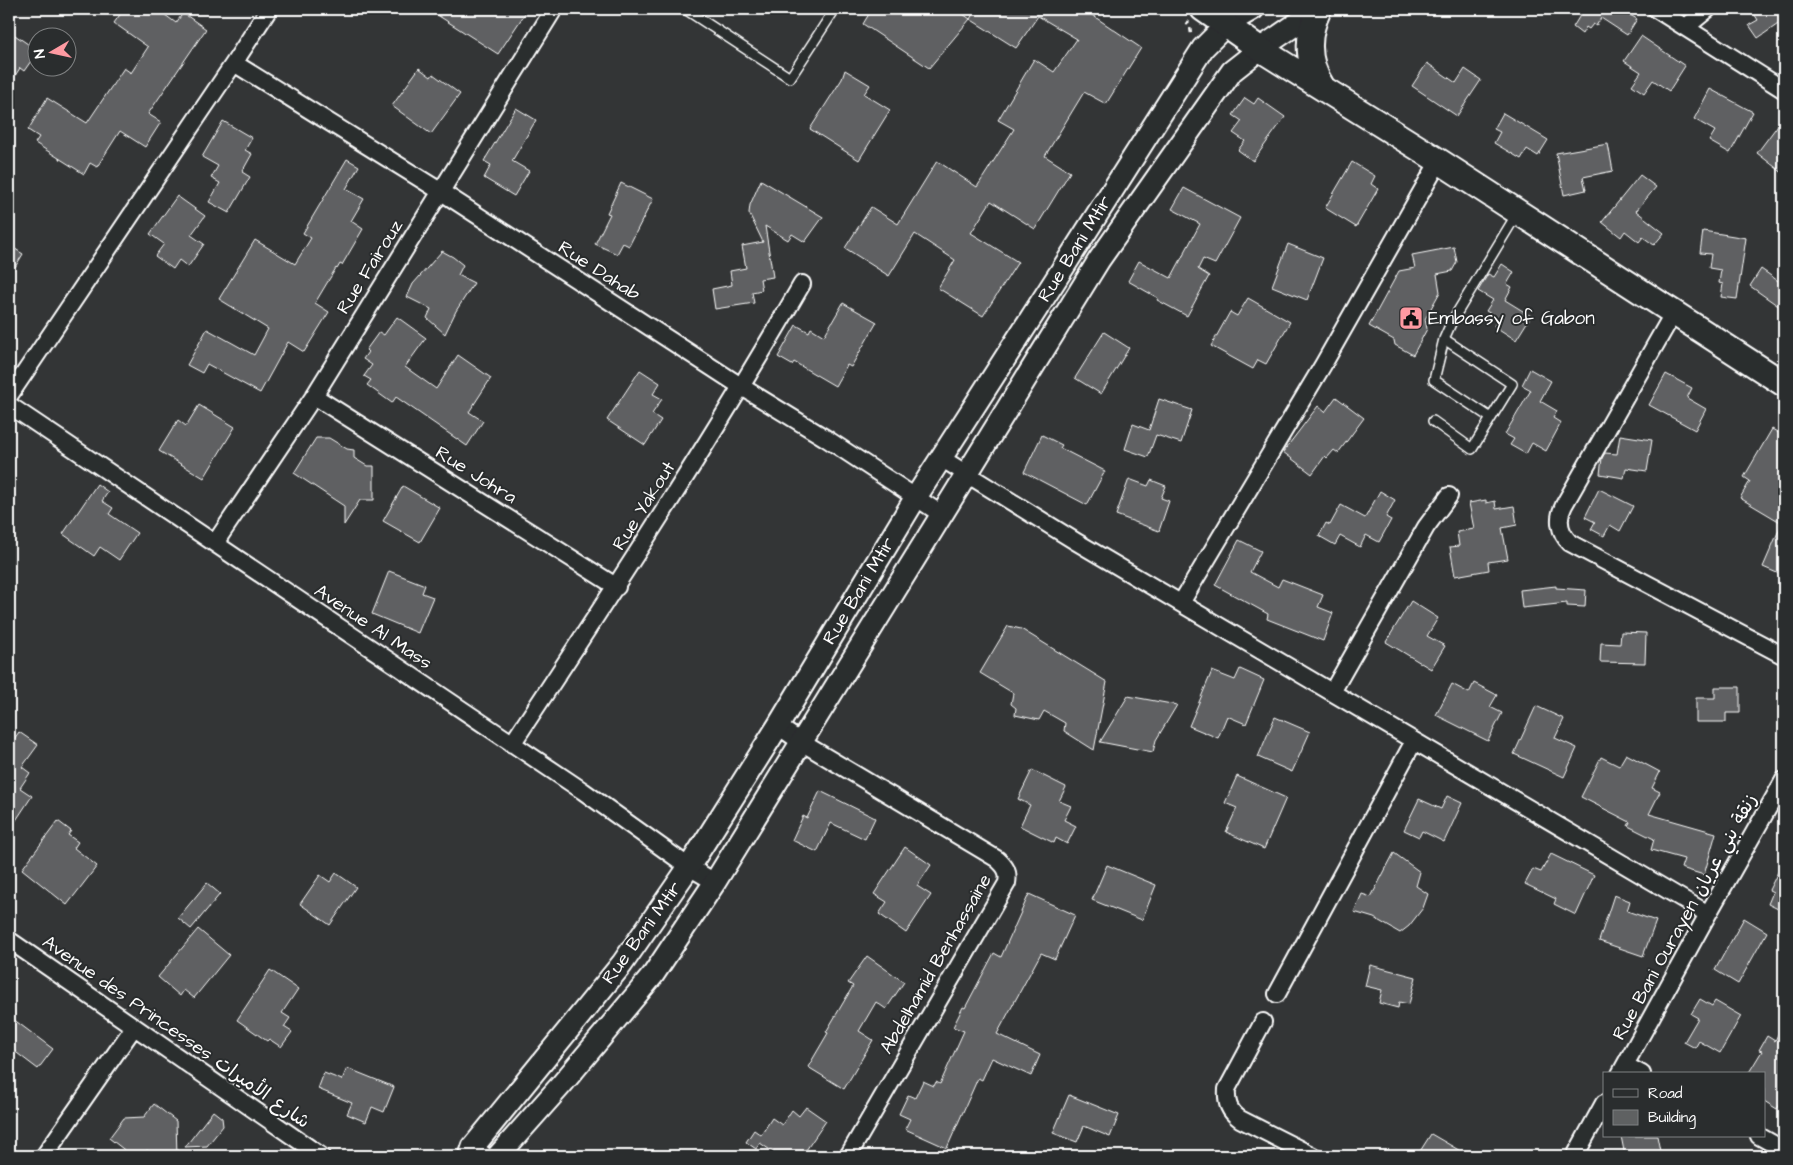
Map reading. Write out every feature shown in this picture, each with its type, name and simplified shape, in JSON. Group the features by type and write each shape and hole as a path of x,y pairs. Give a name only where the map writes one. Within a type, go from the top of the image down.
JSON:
{"main road":[{"path":"1318,9 1312,27 1309,48 1315,76 1323,88"},
{"path":"1197,13 1227,24 1260,49 1439,161 1784,384"}],"street":[{"path":"9,396 269,9"},
{"name":"Rue Fairouz","path":"215,543 314,396 554,9"},
{"name":"Rue Bani Mtir","path":"476,1153 622,964 689,867 778,726 916,497 1203,48 1227,24 1253,9"},
{"name":"Rue Bani Mtir","path":"498,1156 562,1084 653,975 715,882 941,514 1100,260 1232,71 1318,9"},
{"path":"1656,9 1784,90"},
{"path":"1686,28 1708,9"},
{"name":"Rue Dahab","path":"234,63 440,191 941,514"},
{"path":"1181,603 1323,365 1439,161"},
{"name":"Rue Yakout","path":"512,744 616,587 742,387 802,284"},
{"path":"1674,312 1564,504 1561,511 1561,531 1564,538 1570,543 1784,656"},
{"name":"Rue Johra","path":"314,396 616,587"},
{"name":"Avenue Al Mass","path":"9,405 584,791 689,867 715,882"},
{"path":"941,458 1181,603 1708,914"},
{"path":"1332,692 1426,527 1449,496"},
{"name":"Abdelhamid Benhassaine","path":"778,726 801,742 997,859 1006,868 1008,874 1007,883 848,1156"},
{"path":"1277,994 1414,741"},
{"name":"Rue Bani Ourayen زنقة بني عريان","path":"1623,1069 1784,780"},
{"name":"Avenue des Princesses شارع الأميرات","path":"9,940 321,1156"},
{"path":"1263,1022 1227,1089 1226,1098 1233,1114 1240,1119 1312,1156"},
{"path":"44,1156 134,1027"},
{"path":"1575,1156 1603,1105"},
{"path":"1763,1138 1784,1150"}],"lane":[{"path":"685,9 790,78 835,9"},
{"path":"1491,418 1434,380 1444,339 1452,321 1518,212"},
{"path":"1433,421 1472,449 1512,384 1444,339"}],"path":[{"path":"1197,13 1187,24 1191,30 1190,38 1203,48"}],"building":[{"path":"124,9 157,9 176,23 183,13 206,29 148,114 161,122 145,147 120,131 97,167 90,163 84,174 35,143 39,137 28,130 47,98 87,123 124,68 131,73 148,47 114,23"},
{"path":"428,9 528,9 498,54"},
{"path":"872,9 956,9 970,19 929,68 863,24"},
{"path":"976,9 1096,9 1092,15 1141,48 1106,104 1084,92 1045,156 1070,172 1035,229 991,201 971,233 1018,262 983,316 938,288 955,260 915,234 889,276 845,248 871,207 898,224 937,161 977,187 1014,129 998,120 1034,59 1054,72 1077,39 1038,16 1016,48 970,19"},
{"path":"1584,9 1620,9 1637,19 1627,35 1601,18 1596,26 1593,24 1589,29 1586,27 1582,34 1573,27"},
{"path":"1751,9 1784,9 1784,20 1758,38 1749,25 1758,20"},
{"path":"9,31 28,44 28,65 24,71 20,68 9,85"},
{"path":"1641,36 1685,66 1669,91 1653,80 1644,93 1632,85 1641,72 1624,61"},
{"path":"1427,63 1456,83 1465,69 1481,80 1457,116 1412,86"},
{"path":"419,68 431,77 433,74 460,94 431,134 392,106"},
{"path":"845,70 870,85 864,94 890,110 859,160 810,129 842,79"},
{"path":"1710,89 1753,112 1730,153 1709,141 1715,131 1694,119"},
{"path":"1245,98 1254,104 1258,98 1285,117 1253,161 1238,150 1245,141 1233,133 1242,121 1233,115"},
{"path":"516,108 536,120 512,161 529,171 514,196 484,178 491,165 484,161"},
{"path":"1503,113 1548,140 1538,156 1527,149 1521,159 1494,143 1500,132 1494,129"},
{"path":"1784,117 1784,174 1757,153"},
{"path":"223,121 252,138 245,150 252,154 242,172 250,177 229,213 209,202 220,183 211,178 218,166 202,157"},
{"path":"1608,144 1613,171 1583,177 1586,190 1564,195 1556,153"},
{"path":"347,159 359,166 346,189 364,199 351,221 363,229 342,265 340,264 336,268 315,303 329,312 304,352 288,342 260,393 207,364 202,373 187,365 207,329 254,355 268,329 219,299 255,240 295,264 311,238 303,233"},
{"path":"1352,162 1375,176 1371,184 1378,189 1356,227 1325,208"},
{"path":"1640,175 1656,187 1636,211 1664,233 1654,245 1643,237 1639,242 1625,231 1621,237 1602,222"},
{"path":"761,180 823,217 805,242 792,234 788,240 765,226 773,277 760,279 762,290 752,292 754,303 715,309 712,289 732,285 730,271 746,268 742,246 763,242 749,213 750,205"},
{"path":"621,183 653,199 629,246 623,243 617,254 595,244 610,214 607,213"},
{"path":"1184,188 1240,218 1215,264 1203,259 1198,269 1209,276 1187,316 1157,300 1158,298 1128,281 1139,261 1171,278 1200,224 1172,209"},
{"path":"177,196 205,216 191,235 204,244 188,267 179,260 173,269 155,256 164,244 150,234"},
{"path":"1703,231 1746,238 1737,299 1721,297 1723,284 1719,283 1721,270 1709,268 1711,254 1700,253"},
{"path":"1288,244 1323,258 1307,300 1272,286"},
{"path":"9,245 23,254 9,277"},
{"path":"1454,247 1457,262 1452,271 1437,274 1440,292 1425,319 1427,329 1413,355 1395,345 1394,340 1369,326 1399,271 1415,268 1412,255"},
{"path":"442,251 463,265 458,275 474,283 456,311 445,334 427,318 431,309 407,297 413,284"},
{"path":"1502,264 1514,272 1507,284 1512,287 1505,300 1531,316 1516,340 1494,326 1498,318 1486,311 1493,300 1478,291 1488,274 1494,277"},
{"path":"1761,269 1784,285 1784,310 1750,286"},
{"path":"1248,298 1290,322 1266,364 1258,360 1253,369 1211,346 1230,312 1237,316"},
{"path":"843,303 877,322 851,367 847,365 835,386 794,362 792,365 778,357 796,325 809,332 811,328 824,336"},
{"path":"397,317 426,338 405,367 436,389 458,355 491,378 469,412 483,421 467,446 396,397 392,403 367,385 371,380 364,376 372,365 363,359 368,352 366,350 379,332 384,335"},
{"path":"1104,332 1129,348 1101,394 1075,378"},
{"path":"1530,369 1551,381 1540,401 1557,411 1553,418 1561,423 1546,451 1532,443 1526,454 1510,445 1514,439 1505,434 1531,390 1522,385"},
{"path":"640,370 660,383 653,394 662,399 652,414 661,420 645,445 607,420"},
{"path":"1666,374 1692,388 1687,398 1706,409 1695,430 1649,405"},
{"path":"1336,397 1364,418 1338,453 1334,450 1327,458 1325,456 1312,474 1283,452 1318,406 1325,412"},
{"path":"1159,399 1192,410 1181,443 1156,435 1148,457 1125,449 1133,424 1149,430"},
{"path":"199,405 235,427 204,478 159,451 178,420 186,426"},
{"path":"1772,429 1784,436 1784,576 1763,567 1782,523 1740,498 1750,481 1744,477"},
{"path":"1042,435 1062,445 1060,448 1105,471 1087,505 1024,472"},
{"path":"1620,435 1652,440 1647,471 1626,468 1624,478 1600,474 1602,458 1605,453 1617,454"},
{"path":"316,438 329,438 347,449 354,450 354,458 367,466 374,466 374,500 360,500 344,525 344,506 294,473"},
{"path":"1129,479 1148,486 1151,480 1166,486 1161,498 1169,501 1159,531 1116,515"},
{"path":"97,484 108,492 102,501 113,508 109,514 137,533 119,560 100,547 94,556 63,534"},
{"path":"403,486 440,508 420,542 383,521"},
{"path":"1599,489 1633,506 1620,531 1610,525 1604,536 1591,529 1595,522 1585,517"},
{"path":"1380,491 1395,500 1386,517 1391,520 1379,542 1366,535 1360,547 1340,536 1335,545 1319,536 1326,523 1330,525 1341,505 1365,518"},
{"path":"1486,500 1486,503 1495,501 1496,509 1514,506 1517,525 1502,528 1508,559 1488,562 1489,570 1455,576 1450,547 1459,546 1457,532 1474,529 1469,503"},
{"path":"1239,540 1261,551 1250,572 1278,587 1282,579 1323,595 1318,607 1333,613 1323,641 1267,619 1268,614 1215,585"},
{"path":"389,571 425,585 422,593 433,597 418,633 372,614"},
{"path":"1556,586 1556,588 1586,590 1585,607 1567,606 1567,603 1522,608 1520,590"},
{"path":"1411,601 1438,618 1427,636 1445,646 1431,669 1386,642"},
{"path":"1008,626 1021,629 1107,682 1094,750 1064,731 1065,723 1044,711 1039,720 1015,715 1016,708 1011,704 1013,693 980,673"},
{"path":"1621,632 1646,633 1645,663 1600,662 1601,643 1620,644"},
{"path":"1240,669 1264,680 1246,724 1227,716 1218,738 1189,726 1212,671 1235,680"},
{"path":"1474,683 1497,695 1490,707 1502,713 1488,741 1436,715 1452,684 1469,693"},
{"path":"1715,687 1740,687 1740,713 1726,713 1726,722 1696,722 1696,698 1715,698"},
{"path":"1128,696 1177,705 1156,740 1153,752 1100,742"},
{"path":"1536,706 1564,719 1555,738 1577,748 1564,777 1514,754"},
{"path":"1275,717 1310,732 1292,772 1258,757"},
{"path":"19,732 38,745 22,767 30,773 20,788 32,796 9,831 9,746"},
{"path":"1626,754 1660,772 1652,788 1660,792 1649,814 1716,833 1704,875 1681,868 1684,859 1651,850 1654,839 1628,826 1630,822 1581,797 1601,757 1619,766"},
{"path":"1032,770 1066,787 1059,801 1071,806 1064,820 1076,826 1067,844 1056,838 1054,843 1020,826 1030,805 1018,799"},
{"path":"1237,776 1286,798 1264,849 1226,832 1237,808 1225,803"},
{"path":"820,791 875,818 865,839 831,823 817,852 792,840 803,816 807,818"},
{"path":"1447,796 1462,803 1444,842 1422,831 1419,837 1404,830 1419,799 1441,809"},
{"path":"58,821 71,831 68,835 78,842 74,848 97,866 67,905 22,869"},
{"path":"905,847 931,865 917,886 931,895 906,933 879,914 887,902 874,894"},
{"path":"1394,853 1420,872 1416,886 1428,894 1423,908 1409,926 1400,933 1374,918 1354,912 1362,894 1371,897"},
{"path":"1551,854 1594,875 1576,915 1554,904 1556,899 1525,884 1533,869 1541,872"},
{"path":"1784,860 1784,912 1768,904 1773,892 1769,890"},
{"path":"1107,865 1156,885 1142,920 1092,900"},
{"path":"336,873 356,887 330,925 300,904 320,875 330,882"},
{"path":"207,883 220,894 191,929 178,918"},
{"path":"1029,894 1075,915 1055,959 1041,953 997,1034 1040,1055 1031,1076 992,1058 982,1080 978,1078 947,1148 905,1129 910,1119 899,1114 908,1095 915,1098 923,1081 934,1086 936,1082 940,1084 964,1031 953,1027 994,953 1001,957"},
{"path":"1614,895 1630,901 1627,911 1656,921 1643,956 1599,941"},
{"path":"1744,918 1767,932 1738,984 1715,970"},
{"path":"198,929 229,955 194,998 184,990 180,996 158,977"},
{"path":"867,956 904,982 886,1009 876,1002 859,1031 873,1040 844,1089 808,1067 853,986 848,983"},
{"path":"1370,965 1416,977 1409,1004 1399,1002 1398,1008 1379,1003 1382,990 1365,986"},
{"path":"270,970 298,989 282,1013 290,1018 284,1027 292,1032 281,1047 269,1039 267,1041 237,1020"},
{"path":"1700,999 1712,1006 1715,1001 1741,1016 1720,1053 1699,1041 1695,1048 1684,1042 1698,1018 1691,1014"},
{"path":"9,1016 53,1049 38,1069 9,1047"},
{"path":"1784,1021 1784,1098 1777,1109 1766,1102 1766,1072 1749,1072 1762,1051 1759,1050 1767,1036 1775,1041"},
{"path":"347,1068 394,1087 384,1112 372,1107 366,1122 347,1114 352,1103 318,1089 324,1073 342,1080"},
{"path":"1069,1095 1119,1115 1110,1137 1084,1126 1077,1142 1053,1133"},
{"path":"154,1104 176,1121 177,1156 154,1156 147,1150 142,1156 132,1156 109,1138 124,1118 144,1117"},
{"path":"806,1107 826,1121 802,1156 779,1156 760,1143 756,1149 746,1142 754,1130 761,1135 772,1118 782,1125 792,1110 799,1116"},
{"path":"213,1111 222,1118 223,1126 207,1146 185,1147"},
{"path":"1431,1134 1469,1156 1417,1156"},
{"path":"1621,1138 1657,1138 1661,1156 1625,1156"}],"place":[{"name":"Embassy of Gabon","path":"1411,318"}]}
